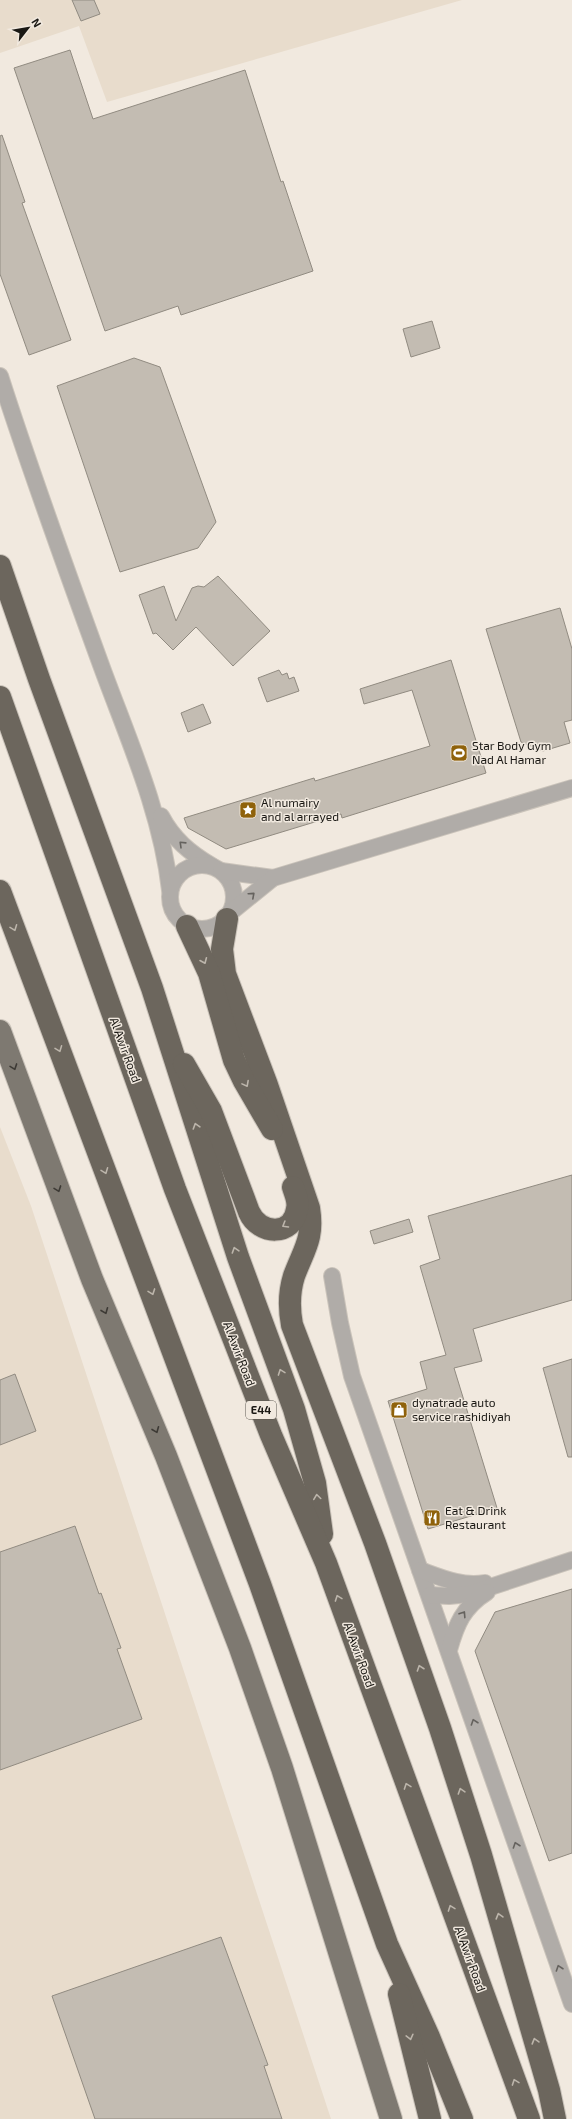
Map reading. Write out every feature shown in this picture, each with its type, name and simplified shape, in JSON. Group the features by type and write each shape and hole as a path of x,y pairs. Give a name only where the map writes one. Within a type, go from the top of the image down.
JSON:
{"highway":[{"path":"0,566 39,679 152,988 238,1257 294,1409 306,1446 315,1484 326,1563"},
{"name":"Al Awir Road","path":"0,698 175,1190 271,1435 326,1563 529,2119"},
{"path":"0,891 260,1584 387,1944 429,2037 462,2119"},
{"path":"229,915 222,949 225,974 265,1078 309,1208 311,1220 308,1244 291,1288 290,1312 292,1325 375,1543 447,1749 483,1863 549,2090 555,2119"},
{"path":"170,1046 194,1078 208,1106 252,1218 262,1228 278,1229 285,1227 295,1216 298,1202 283,1155 270,1126 244,1081 234,1060 209,973 187,926"},
{"path":"387,1944 430,2119"}],"main road":[{"path":"0,1031 92,1279 166,1456 240,1648 282,1768 391,2119"}],"street":[{"path":"0,376 79,604 150,798 163,843 170,890"},
{"path":"273,878 217,869 202,865 191,866 182,871 174,880 169,898 172,911 180,921 187,926 204,930 212,928 273,878 572,788"},
{"path":"150,798 164,823 177,840 193,854 217,869 229,879 234,890 234,901 229,915"},
{"path":"332,1276 340,1323 352,1376 430,1595 572,2004"},
{"path":"430,1595 458,1596 572,1560"},
{"path":"420,1570 448,1581 465,1584 482,1584 509,1579"},
{"path":"449,1650 459,1619 466,1608 475,1600 509,1579"}],"shaded area":[{"path":"0,0 462,0 107,102 79,26 0,53"},
{"path":"0,1127 31,1206 331,2119 0,2119"}],"building":[{"path":"72,0 94,0 100,14 81,21"},
{"path":"70,50 93,119 245,70 281,182 283,181 313,271 181,315 178,306 105,331 14,68"},
{"path":"2,135 25,202 22,203 71,340 29,355 0,274 0,136"},
{"path":"432,321 440,348 411,357 403,329"},
{"path":"134,358 160,367 216,522 198,548 120,572 57,386"},
{"path":"218,576 270,631 233,666 196,627 173,650 156,633 153,634 139,595 164,586 176,621 192,588 198,586 204,587"},
{"path":"560,608 572,649 572,720 564,722 570,743 543,751 521,742 486,629"},
{"path":"451,660 486,773 342,818 341,814 226,849 188,828 184,818 314,778 315,781 430,746 412,690 364,704 360,689"},
{"path":"279,670 282,675 287,673 289,679 294,677 299,691 267,702 258,678"},
{"path":"203,704 211,723 188,732 181,713"},
{"path":"572,1175 572,1300 473,1329 482,1361 454,1368 497,1508 428,1529 388,1401 427,1389 420,1362 446,1355 420,1266 440,1259 428,1216"},
{"path":"409,1219 413,1232 374,1244 370,1231"},
{"path":"572,1359 572,1457 568,1457 543,1368"},
{"path":"15,1374 36,1431 0,1445 0,1380"},
{"path":"75,1526 99,1594 101,1593 121,1648 117,1649 142,1719 0,1770 0,1552"},
{"path":"572,1589 572,1853 549,1861 475,1651 495,1612"},
{"path":"221,1937 268,2065 264,2066 282,2119 95,2119 52,1996"}],"place":[{"name":"Star Body Gym Nad Al Hamar","path":"459,753"},
{"name":"Al numairy and al arrayed","path":"248,810"},
{"name":"dynatrade auto service rashidiyah","path":"399,1410"},
{"name":"Eat & Drink Restaurant","path":"432,1518"}]}
